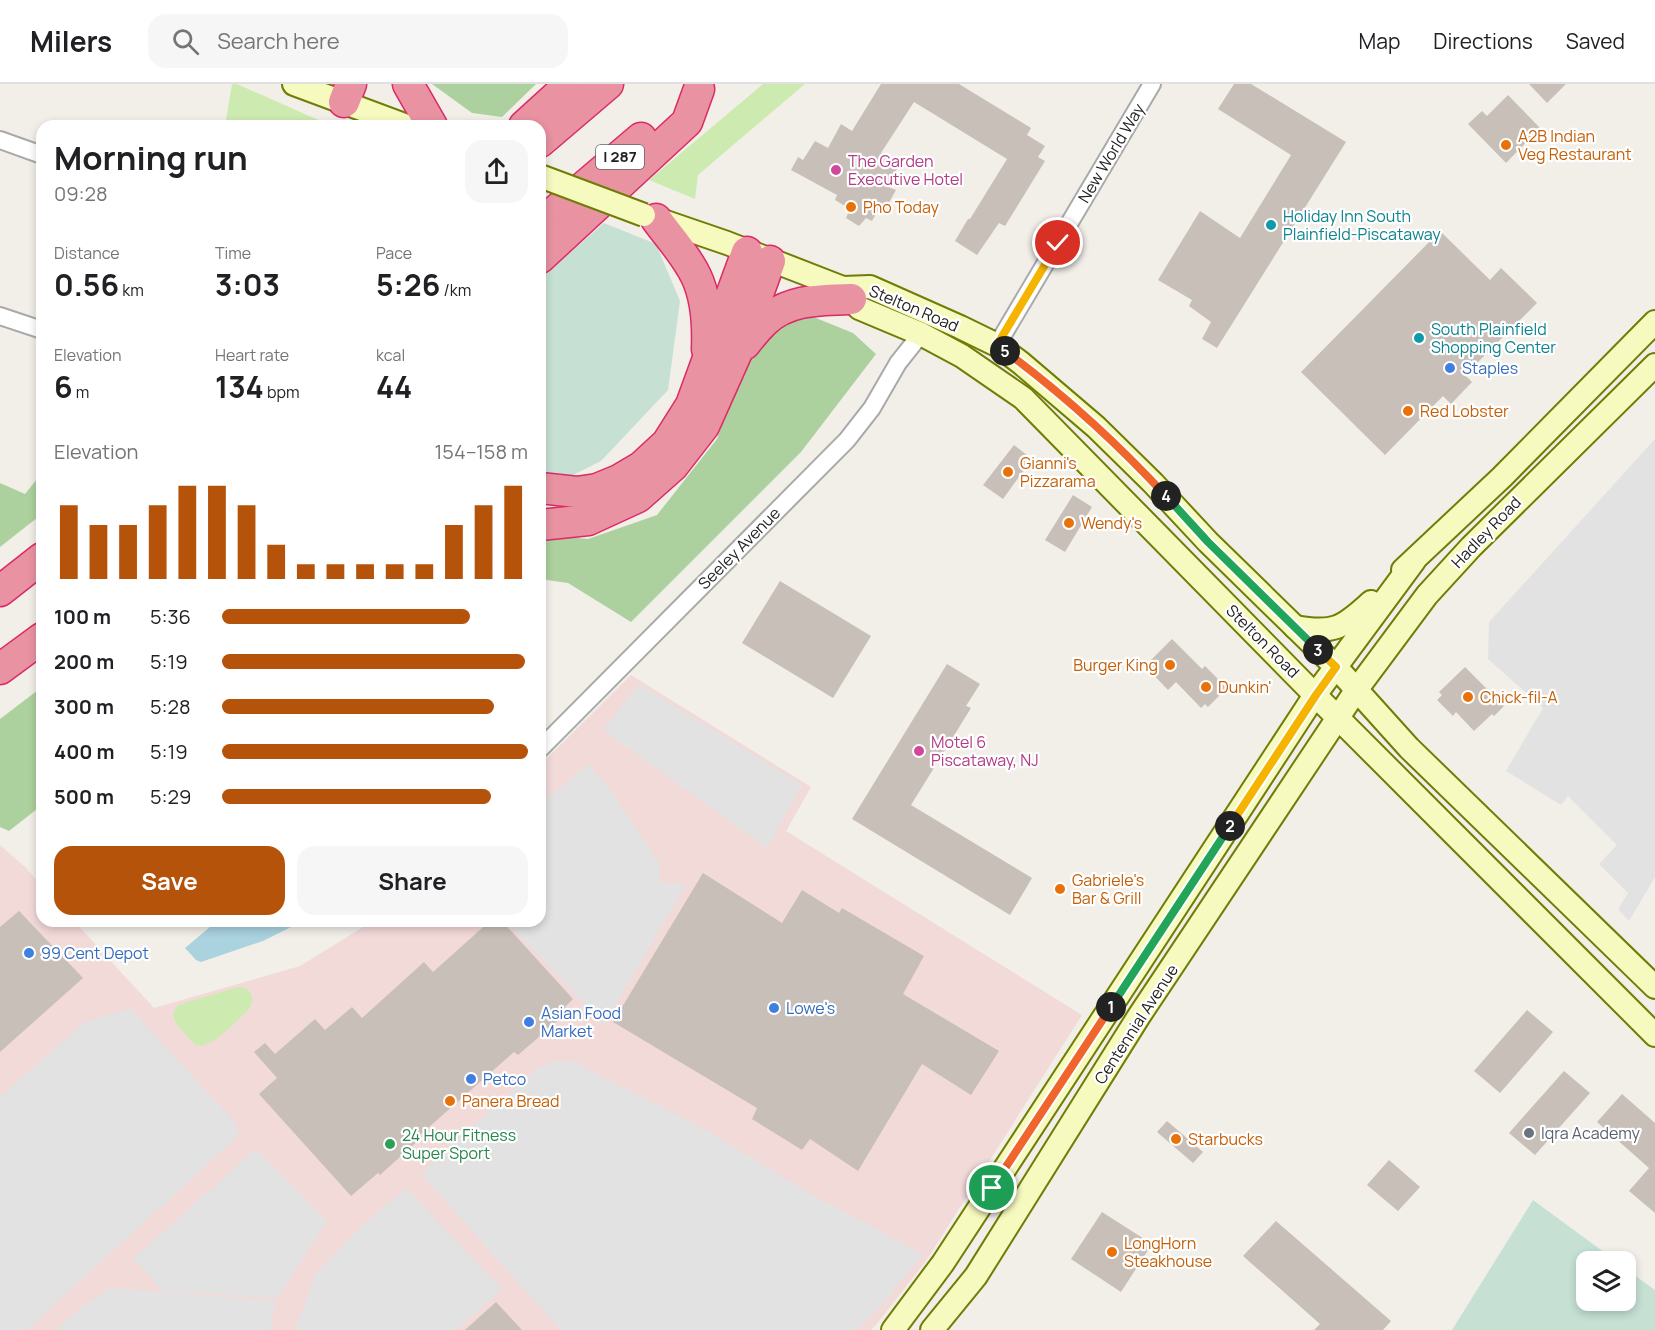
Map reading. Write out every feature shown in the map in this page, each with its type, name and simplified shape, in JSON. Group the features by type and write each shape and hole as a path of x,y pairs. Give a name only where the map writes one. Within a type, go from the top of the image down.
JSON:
{"highway":[{"path":"408,84 429,120"},
{"path":"531,120 570,84"},
{"path":"546,137 608,84"},
{"path":"546,252 687,122 702,87"},
{"name":"I 287","path":"546,219 702,87"},
{"path":"650,217 688,262 702,290 707,342 705,371"},
{"path":"546,524 588,520 638,497 673,466 704,426 737,352 758,256"},
{"path":"546,489 577,492 597,489 641,467 667,443 692,405 705,371 758,256"},
{"path":"737,352 766,320 789,306 803,301 847,293"},
{"path":"0,591 36,563"},
{"path":"0,669 36,642"}],"main road":[{"path":"294,84 338,92 395,120"},
{"name":"Stelton Road","path":"546,178 727,243 847,293 859,308 921,334 982,369 1023,398 1655,1035"},
{"name":"Stelton Road","path":"847,293 870,286 997,345 1039,377 1096,427 1153,483 1208,542 1357,688 1409,748 1655,987"},
{"name":"Hadley Road","path":"1295,627 1329,629 1346,624 1502,477 1655,322"},
{"name":"Hadley Road","path":"1338,717 1427,595 1471,547 1655,365"},
{"name":"Hadley Road","path":"1316,695 1414,561"},
{"name":"Centennial Avenue","path":"893,1330 943,1263 1316,695"},
{"name":"Centennial Avenue","path":"932,1330 976,1276 1146,1007 1338,717"}],"street":[{"name":"New World Way","path":"997,345 1152,84"},
{"path":"0,140 36,153"},
{"path":"0,316 36,328"},
{"name":"Seeley Avenue","path":"546,743 847,440 872,408 898,363 921,334"}],"shaded area":[{"path":"1655,439 1655,877 1629,921 1618,909 1628,893 1599,864 1617,845 1568,796 1561,805 1506,771 1543,708 1488,659 1489,622"},
{"path":"631,675 811,787 786,831 1082,1015 926,1261 876,1325 871,1330 0,1330 0,845 36,879 36,927 80,927 154,1008 300,966 362,927 546,927 546,759"},
{"path":"639,684 802,785 767,848 603,730"},
{"path":"589,764 609,788 660,864 659,883 686,884 604,1025 512,927 546,927 546,800"},
{"path":"131,1009 236,1124 238,1136 27,1330 0,1330 0,1096 85,1022"},
{"path":"553,1061 572,1061 706,1130 812,1195 923,1254 884,1302 857,1330 561,1330 422,1175 430,1164 537,1069"},
{"path":"256,1149 327,1221 277,1298 163,1291 133,1259"},
{"path":"406,1188 502,1289 457,1330 295,1330 316,1273 363,1225"},
{"path":"111,1288 276,1301 270,1330 55,1330 83,1306"}],"green space":[{"path":"232,84 237,84 318,120 226,120"},
{"path":"432,84 536,84 502,117 472,113"},
{"path":"763,84 805,84 698,175 695,199 649,180"},
{"path":"604,223 656,244 680,301 668,390 601,461 569,477 546,473 546,274"},
{"path":"811,316 853,333 876,354 801,452 631,622 568,583 546,580 546,535 588,539 657,515 717,439 745,362 777,326"},
{"path":"36,480 36,519 0,547 0,483 25,494"},
{"path":"36,692 36,810 9,831 0,827 0,719"},
{"path":"238,987 249,991 252,997 251,1005 217,1039 196,1045 177,1025 174,1014 175,1009 181,1004"},
{"path":"1533,1200 1602,1251 1576,1251 1576,1311 1636,1311 1636,1276 1655,1290 1655,1330 1452,1330"}],"water":[{"path":"210,927 291,927 263,941 201,962 185,948"}],"building":[{"name":"The Garden Executive Hotel","path":"881,84 959,84 1031,128 1027,135 1045,146 1038,157 1045,161 1005,226 999,223 977,255 955,241 1007,159 914,102 881,153 889,157 884,163 897,169 886,186 896,190 882,215 877,212 872,221 866,218 859,226 846,218 850,209 835,200 837,195 791,170 798,157 803,160 815,141 828,148 841,124 852,131"},
{"name":"Holiday Inn South Plainfield-Piscataway","path":"1234,84 1251,84 1346,142 1217,348 1202,339 1211,322 1189,306 1192,300 1158,280 1200,211 1240,238 1291,155 1218,109"},
{"path":"1529,84 1566,84 1547,103"},
{"name":"A2B Indian Veg Restaurant","path":"1508,95 1540,128 1506,163 1468,124 1482,111 1487,116"},
{"name":"South Plainfield Shopping Center","path":"1440,231 1490,280 1501,268 1537,303 1465,375 1472,382 1451,404 1443,396 1385,455 1301,372"},
{"name":"Gianni's Pizzarama","path":"1014,445 1032,459 1003,499 983,485"},
{"name":"Wendy's","path":"1073,495 1092,507 1065,552 1045,540"},
{"path":"780,581 871,636 833,698 742,643"},
{"path":"1172,639 1202,669 1205,666 1227,688 1208,707 1205,704 1201,708 1176,682 1168,690 1145,666"},
{"name":"Motel 6 Piscataway, NJ","path":"947,664 980,684 966,706 971,708 911,805 1032,878 1010,915 852,819"},
{"name":"Chick-fil-A","path":"1465,667 1504,706 1474,731 1456,712 1453,716 1437,700 1442,695 1439,692"},
{"name":"Lowe's","path":"703,873 782,923 802,890 839,913 842,908 924,956 903,994 999,1051 971,1095 922,1064 858,1171 810,1139 802,1150 752,1119 757,1108 613,1022"},
{"name":"99 Cent Depot","path":"19,911 83,978 0,1052 0,927"},
{"path":"483,927 507,927 573,999 565,1007 569,1011 518,1055 514,1052 420,1135 422,1137 380,1175 378,1173 351,1196 259,1094 277,1078 254,1052 265,1043 275,1054 315,1019 325,1030 352,1007 362,1018 424,962 433,972"},
{"path":"1527,1010 1553,1032 1500,1093 1474,1071"},
{"path":"1564,1071 1590,1093 1535,1155 1509,1133"},
{"path":"1622,1094 1655,1123 1655,1213 1629,1191 1649,1168 1597,1122"},
{"name":"Starbucks","path":"1167,1121 1203,1152 1193,1163 1157,1132"},
{"path":"1389,1160 1420,1187 1398,1211 1367,1185"},
{"name":"LongHorn Steakhouse","path":"1102,1212 1152,1244 1121,1292 1071,1259"},
{"path":"1276,1221 1391,1321 1383,1330 1314,1330 1320,1324 1243,1256"},
{"path":"496,1302 522,1330 465,1330"}],"place":[{"name":"A2B Indian Veg Restaurant","path":"1506,145"},
{"name":"The Garden Executive Hotel","path":"836,170"},
{"name":"Pho Today","path":"851,207"},
{"name":"Holiday Inn South Plainfield-Piscataway","path":"1271,225"},
{"name":"South Plainfield Shopping Center","path":"1419,338"},
{"name":"Staples","path":"1450,368"},
{"name":"Red Lobster","path":"1408,411"},
{"name":"Gianni's Pizzarama","path":"1008,472"},
{"name":"Wendy's","path":"1069,523"},
{"name":"Burger King","path":"1170,665"},
{"name":"Dunkin'","path":"1206,687"},
{"name":"Chick-fil-A","path":"1468,697"},
{"name":"Motel 6 Piscataway, NJ","path":"919,751"},
{"name":"Gabriele's Bar & Grill","path":"1060,889"},
{"name":"99 Cent Depot","path":"29,953"},
{"name":"Lowe's","path":"774,1008"},
{"name":"Asian Food Market","path":"529,1022"},
{"name":"Petco","path":"471,1079"},
{"name":"Panera Bread","path":"450,1101"},
{"name":"Iqra Academy","path":"1529,1133"},
{"name":"Starbucks","path":"1176,1139"},
{"name":"24 Hour Fitness Super Sport","path":"390,1144"},
{"name":"LongHorn Steakhouse","path":"1112,1252"}],"route":[{"path":"992,1188 1336,667 1208,542 1096,427 1039,377 997,345 1058,243"}]}
